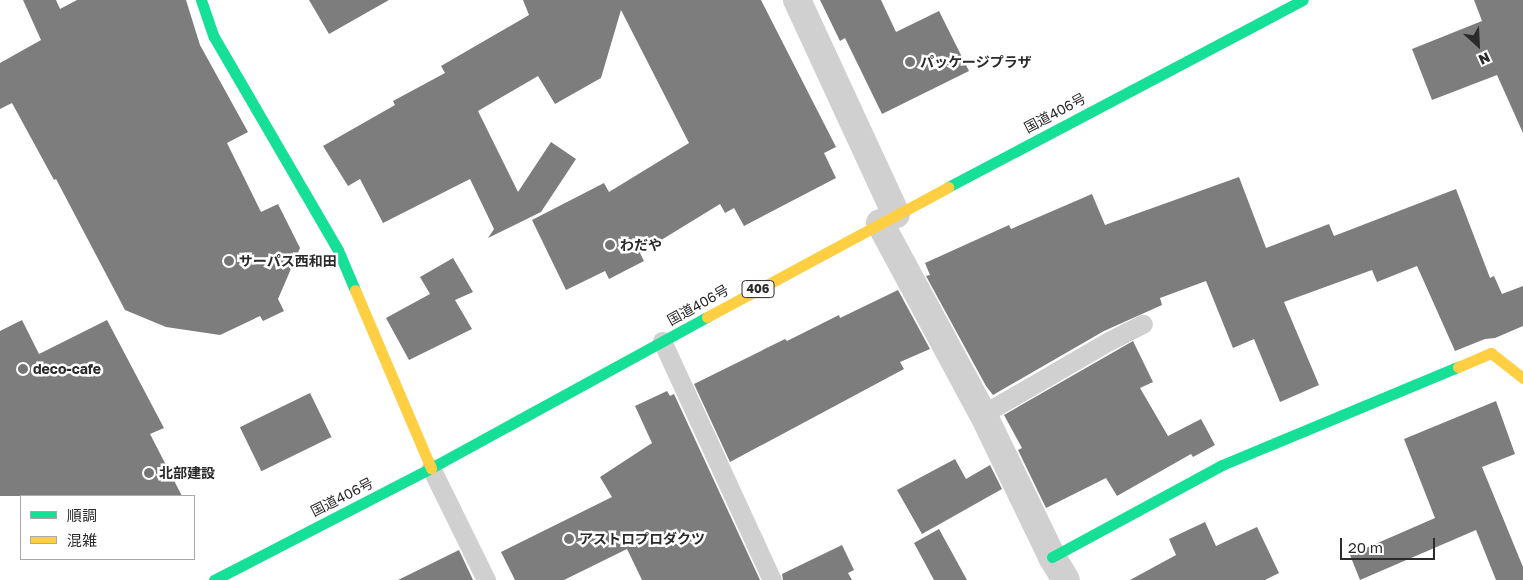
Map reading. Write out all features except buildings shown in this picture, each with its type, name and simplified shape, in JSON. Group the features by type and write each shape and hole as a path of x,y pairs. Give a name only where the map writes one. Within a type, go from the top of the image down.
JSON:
{"main road":[{"path":"201,0 214,38 338,250 431,468"},
{"name":"国道406号","path":"214,580 431,468 888,218 1303,0"},
{"path":"1052,557 1222,465 1491,353 1523,378"}],"street":[{"path":"797,0 888,218 1052,557 1066,580"}],"lane":[{"path":"983,414 1109,341 1143,324"},
{"path":"662,341 772,580"},
{"path":"431,468 486,580"}],"traffic: fast":[{"path":"201,0 214,37 338,250 355,290"},
{"path":"948,187 1303,0"},
{"path":"214,580 431,468 707,317"},
{"path":"1052,557 1222,465 1458,367"}],"traffic: slow":[{"path":"707,317 948,187"},
{"path":"355,290 431,468"},
{"path":"1458,367 1491,353 1523,378"}],"place":[{"name":"パッケージプラザ","path":"910,62"},
{"name":"わだや","path":"610,245"},
{"name":"サーパス西和田","path":"229,261"},
{"name":"deco-cafe","path":"23,369"},
{"name":"北部建設","path":"149,473"},
{"name":"アストロプロダクツ","path":"569,539"}]}
